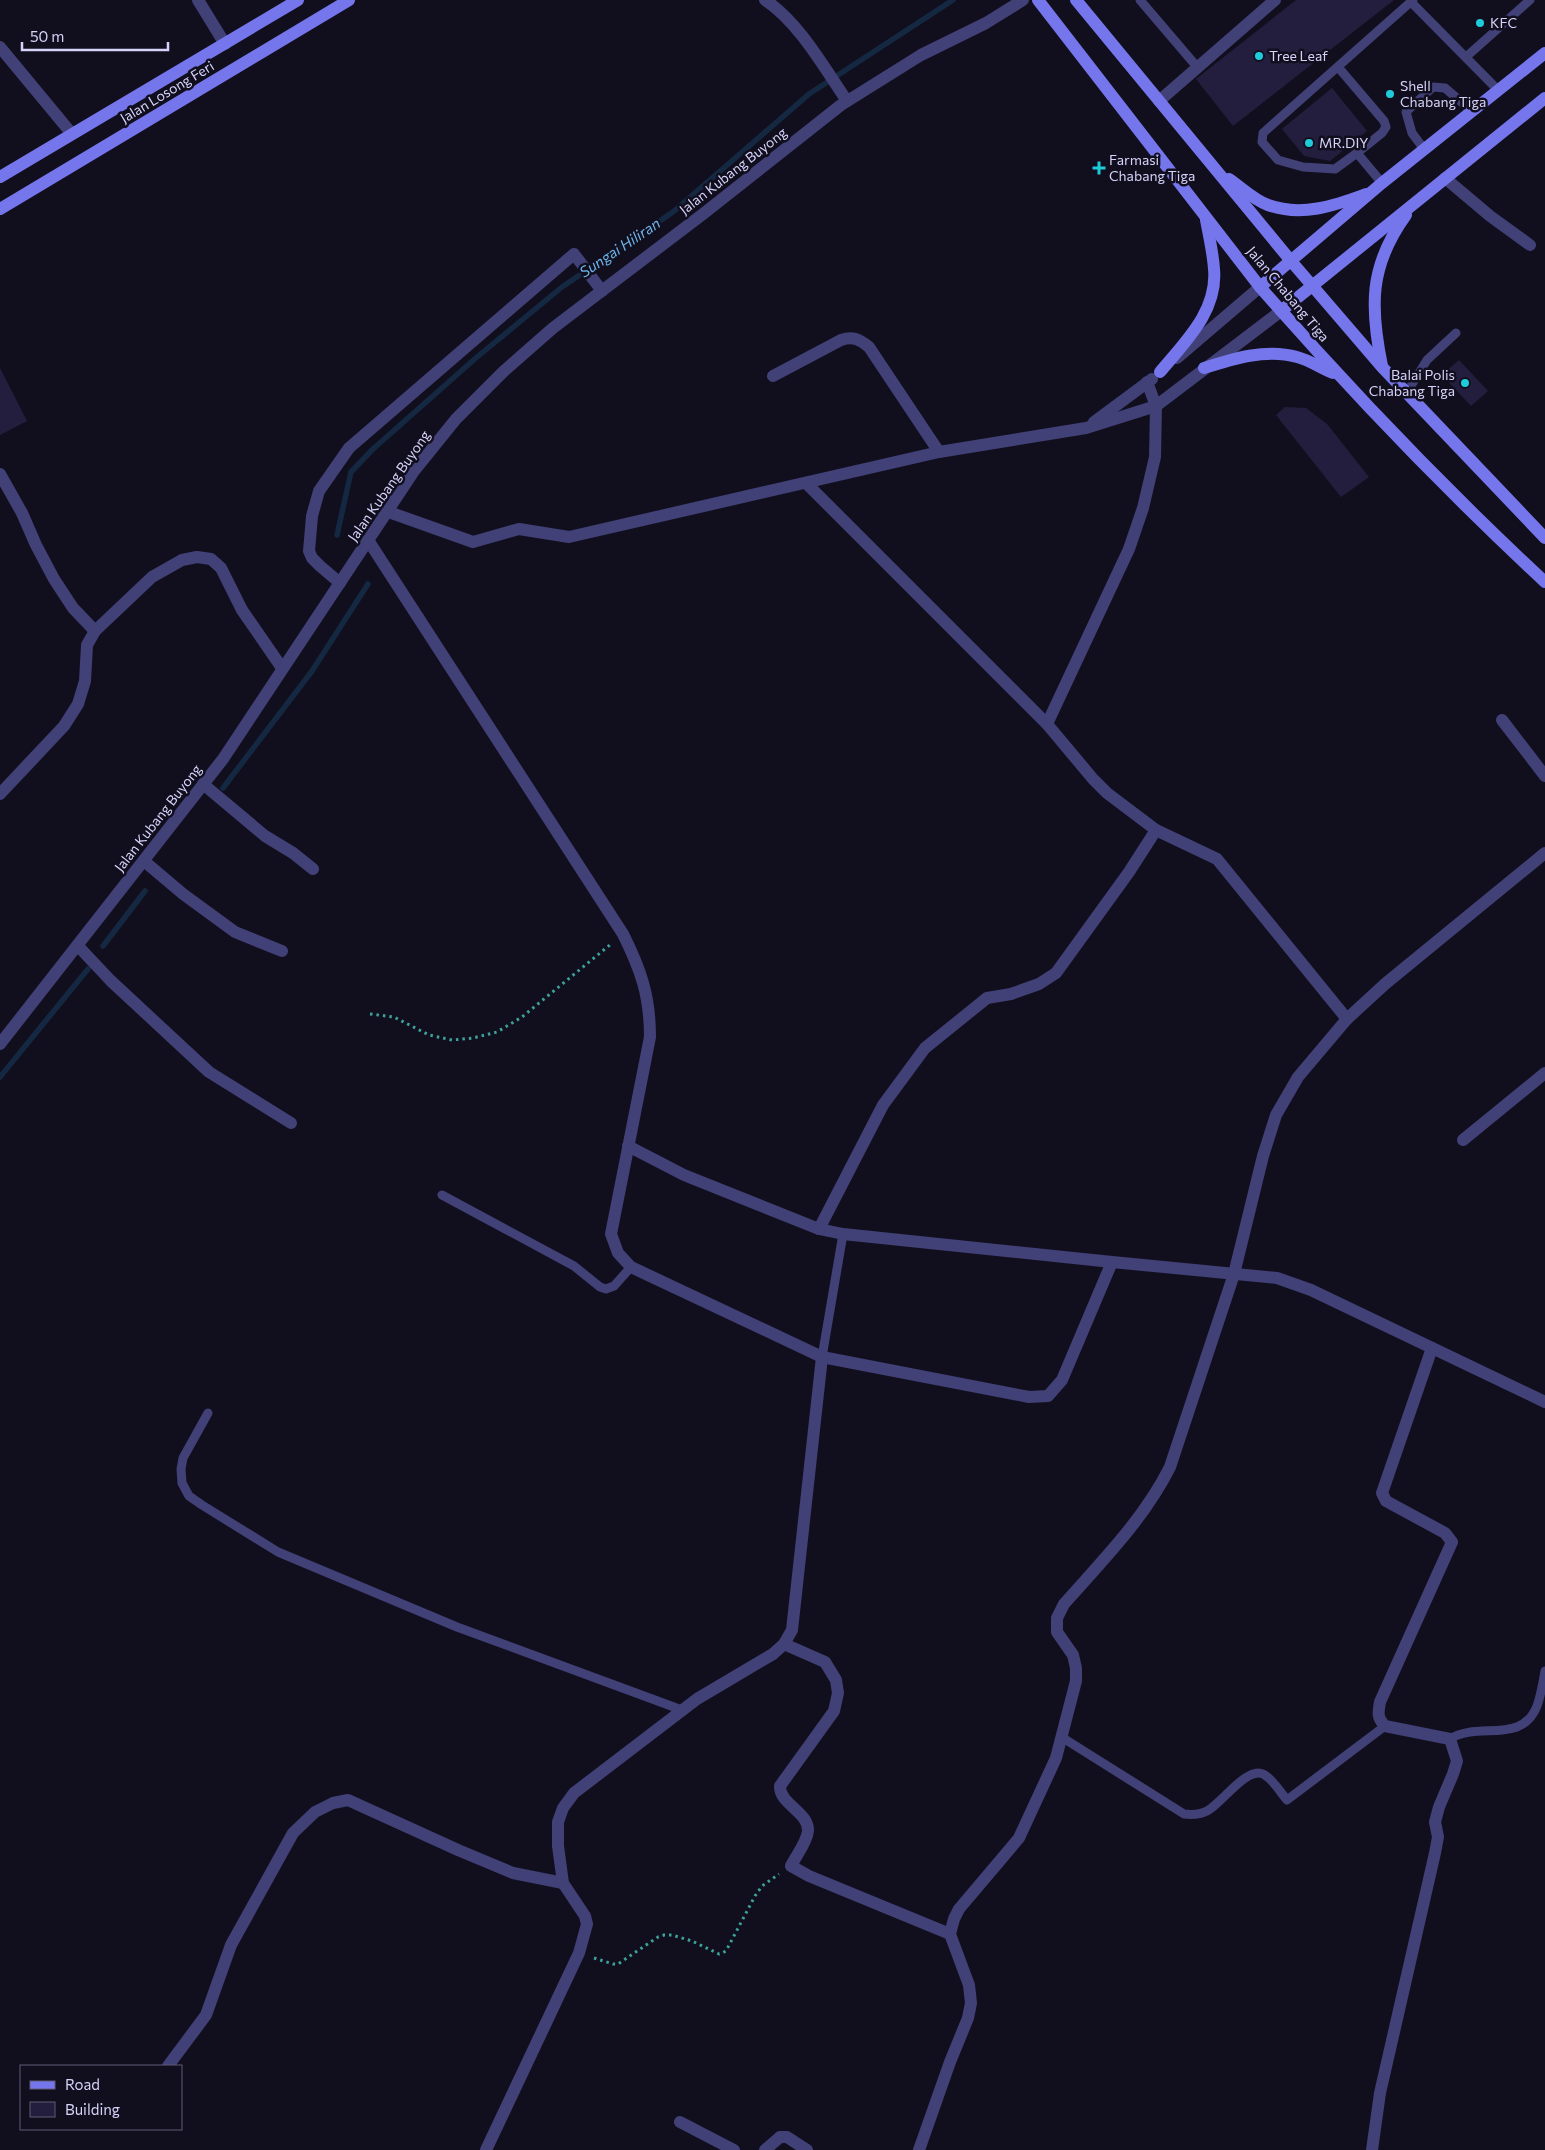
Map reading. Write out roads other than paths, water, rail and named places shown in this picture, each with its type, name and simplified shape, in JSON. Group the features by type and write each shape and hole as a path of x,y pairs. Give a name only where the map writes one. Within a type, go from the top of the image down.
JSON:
{"main road":[{"name":"Jalan Losong Feri","path":"0,177 298,0"},
{"name":"Jalan Losong Feri","path":"0,209 349,0"},
{"name":"Jalan Chabang Tiga","path":"1038,0 1260,287 1338,375 1503,543 1545,582"},
{"name":"Jalan Chabang Tiga","path":"1076,0 1291,261 1382,367 1545,538"},
{"path":"1260,287 1424,149 1545,53"},
{"path":"1281,311 1418,198 1545,98"},
{"path":"1216,171 1267,205 1295,210 1321,209 1378,187"},
{"path":"1382,367 1376,336 1375,282 1387,247 1397,227 1418,198"},
{"path":"1160,372 1187,340 1205,314 1214,291 1214,270 1205,216"},
{"path":"1204,368 1241,357 1269,354 1296,356 1338,375"}],"street":[{"path":"198,0 225,44"},
{"path":"765,0 783,14 847,101"},
{"name":"Jalan Kubang Buyong","path":"0,1044 223,758 386,511 414,471 456,419 524,353 553,328 847,101 922,55 986,23 1023,0"},
{"path":"1159,101 1275,0"},
{"path":"0,47 72,134"},
{"path":"1445,178 1490,216 1530,245"},
{"path":"340,582 312,558 309,551 312,516 319,492 349,448 574,254 602,291"},
{"path":"1086,428 1160,372 1260,287"},
{"path":"386,511 473,542 518,529 569,537 807,484 939,452 1086,428 1156,406 1281,311"},
{"path":"773,376 841,340 850,337 860,340 869,347 939,452"},
{"path":"1047,724 1129,550 1143,508 1155,457 1156,406 1147,382"},
{"path":"0,474 22,513 54,580 73,608 95,631"},
{"path":"807,484 1047,724 1107,793 1156,830 1217,859 1347,1019"},
{"path":"368,540 623,934 637,962 646,989 650,1013 650,1037 611,1234 618,1253 631,1266 822,1357 1028,1397 1048,1396 1062,1380 1112,1262"},
{"path":"0,794 64,726 78,704 84,681 87,645 95,631 152,577 182,560 198,557 211,559 221,568 242,610 282,668"},
{"path":"1502,720 1545,776"},
{"path":"203,784 264,836 293,853 313,869"},
{"path":"819,1229 883,1105 925,1048 987,998 1039,984 1056,973 1129,872 1156,830"},
{"path":"919,2150 950,2062 968,2018 971,2003 969,1985 950,1934 954,1919 959,1910 1018,1838 1056,1758 1063,1738 1076,1681 1076,1668 1072,1655 1058,1632 1057,1618 1064,1604 1131,1526 1159,1488 1170,1467 1234,1274 1263,1156 1276,1115 1298,1077 1347,1019 1385,984 1545,853"},
{"path":"144,861 183,894 235,932 282,951"},
{"path":"78,946 112,981 209,1072 291,1123"},
{"path":"1463,1140 1545,1073"},
{"path":"628,1146 684,1175 819,1229 843,1234 1277,1278 1311,1290 1545,1402"},
{"path":"1372,2150 1380,2092 1435,1853 1438,1837 1435,1822 1438,1807 1453,1774 1456,1760 1450,1739 1385,1726 1379,1720 1377,1713 1380,1702 1452,1542 1445,1533 1386,1502 1382,1493 1432,1348"},
{"path":"486,2150 580,1952 587,1924 585,1916 563,1883 558,1822 563,1808 574,1793 682,1710 773,1654 784,1644 792,1630 822,1357"},
{"path":"784,1644 825,1662 836,1680 838,1693 834,1711 780,1786 782,1796 808,1826 808,1833 790,1866 809,1876 950,1934"},
{"path":"169,2065 206,2015 231,1945 292,1833 315,1812 333,1802 348,1800 513,1873 563,1883"},
{"path":"680,2122 734,2150"},
{"path":"765,2150 780,2137 787,2137 807,2150"}],"lane":[{"path":"1140,0 1198,68"},
{"path":"1466,57 1530,0"},
{"path":"1338,67 1384,121 1386,127 1382,133 1335,169 1303,168 1278,160 1262,142 1263,133 1412,1 1498,90"},
{"path":"1424,149 1412,133 1406,112 1433,87 1445,88 1472,111"},
{"path":"1357,153 1378,187"},
{"path":"1406,394 1427,360 1456,333"},
{"path":"442,1195 574,1266 606,1290 614,1286 631,1266"},
{"path":"822,1357 843,1234"},
{"path":"208,1413 183,1458 181,1469 182,1483 189,1496 202,1505 278,1552 457,1627 682,1710"},
{"path":"1450,1739 1466,1732 1508,1731 1523,1723 1537,1707 1545,1671"},
{"path":"1063,1738 1184,1814 1196,1815 1208,1811 1251,1773 1262,1773 1269,1778 1287,1800 1385,1726"}],"waterway":[{"name":"Sungai Hiliran","path":"337,535 351,472 373,449 477,357 562,287 673,212 809,94 953,0"},
{"path":"223,788 312,671 368,584"},
{"path":"103,946 145,891"},
{"path":"0,1077 88,969"}],"place":[{"name":"KFC","path":"1480,23"},
{"name":"Tree Leaf","path":"1259,56"},
{"name":"Shell Chabang Tiga","path":"1390,94"},
{"name":"MR.DIY","path":"1309,143"},
{"name":"Farmasi Chabang Tiga","path":"1099,168"},
{"name":"Balai Polis Chabang Tiga","path":"1465,383"}]}
